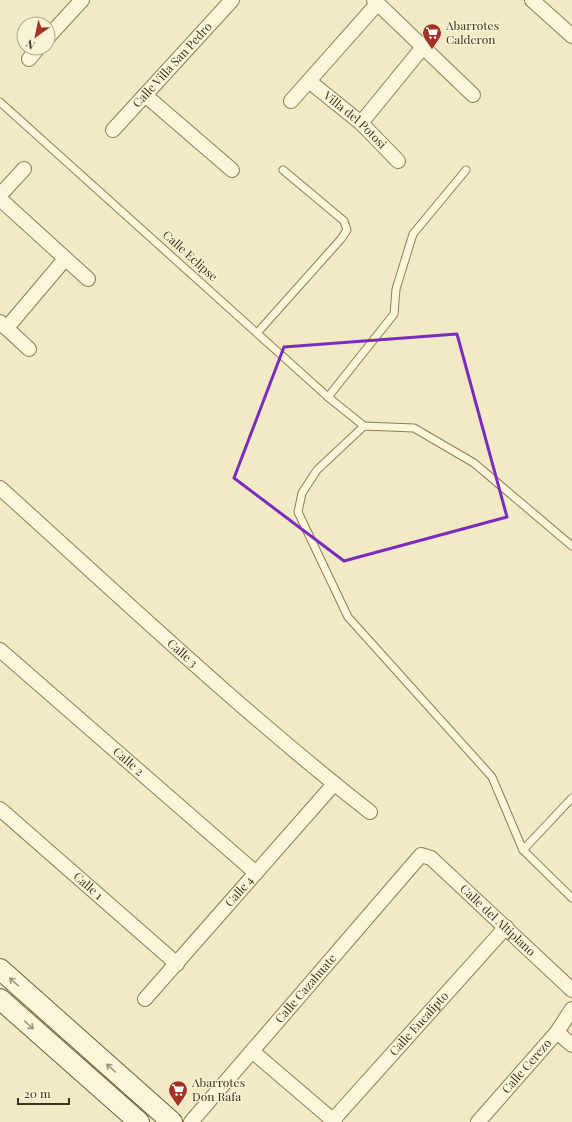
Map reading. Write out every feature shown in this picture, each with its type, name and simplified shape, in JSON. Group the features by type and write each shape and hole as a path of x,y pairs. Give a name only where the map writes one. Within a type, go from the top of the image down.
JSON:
{"street":[{"path":"56,28 82,0"},
{"name":"Calle Villa San Pedro","path":"113,130 228,1"},
{"path":"534,1 572,36"},
{"path":"291,101 311,81 376,2 473,95"},
{"path":"361,123 423,47"},
{"path":"28,59 31,56"},
{"name":"Villa del Potosi","path":"311,81 315,86 361,123 398,161"},
{"path":"145,95 232,170"},
{"path":"0,195 24,169"},
{"path":"0,199 88,279"},
{"path":"2,325 10,324 65,259"},
{"path":"2,325 29,349"},
{"name":"Calle 3","path":"0,488 195,663 334,784 370,812"},
{"name":"Calle 2","path":"0,650 256,873"},
{"name":"Calle 4","path":"145,1000 334,784"},
{"name":"Calle 1","path":"0,809 177,964"},
{"name":"Calle del Altiplano","path":"421,855 431,858 572,990"},
{"name":"Calle Cazahuate","path":"191,1122 421,855"},
{"name":"Calle Eucalipto","path":"334,1121 506,928"},
{"path":"0,969 172,1122"},
{"path":"0,999 139,1122"},
{"name":"Calle Cerezo","path":"478,1122 557,1032 572,1009"},
{"path":"557,1032 572,1045"},
{"path":"252,1051 334,1121"}],"lane":[{"name":"Calle Eclipse","path":"0,102 328,396 364,426"},
{"path":"258,332 341,239 347,230 344,222 283,170"},
{"path":"328,396 394,314 396,289 413,234 466,170"},
{"path":"572,546 474,463 414,428 364,426 317,470 302,493 298,512 348,617 492,777 523,850 572,898"},
{"path":"523,850 572,798"}],"highlighted area":[{"path":"457,334 507,517 344,561 234,478 284,347"}],"place":[{"name":"Abarrotes Calderon","path":"432,50"},
{"name":"Abarrotes Don Rafa","path":"178,1107"}]}
